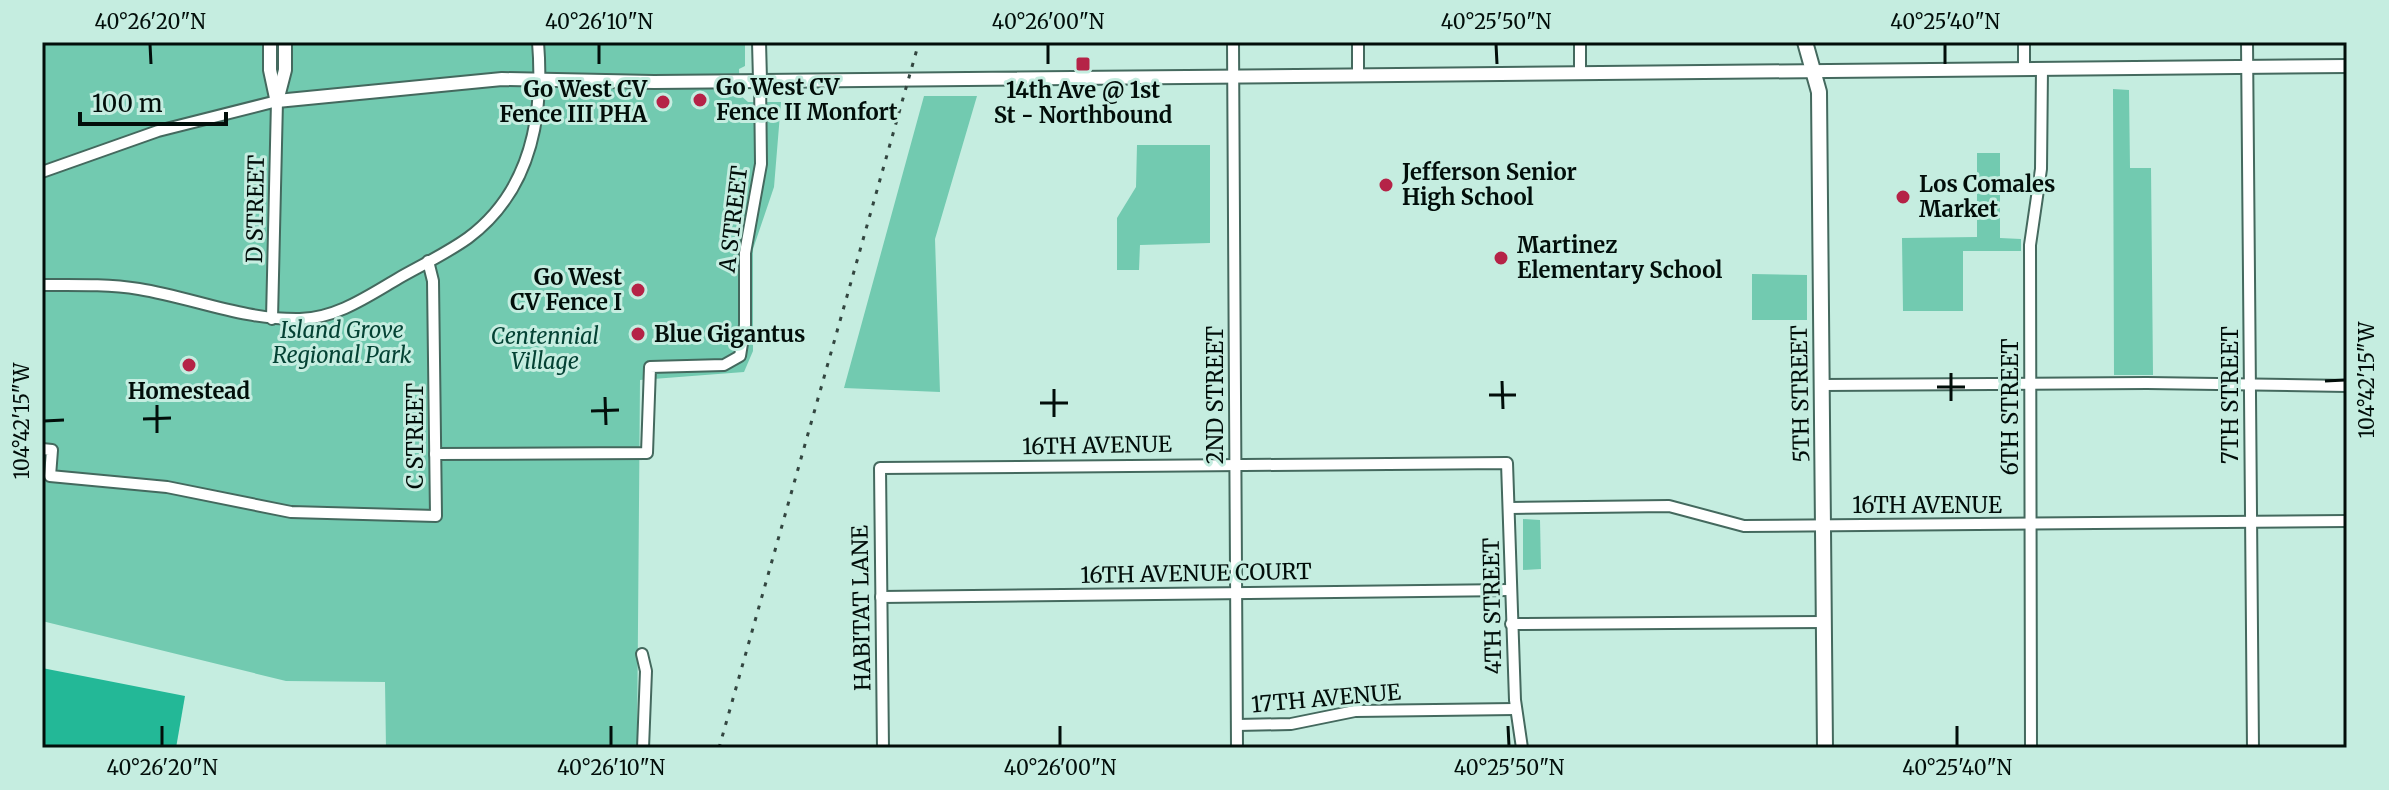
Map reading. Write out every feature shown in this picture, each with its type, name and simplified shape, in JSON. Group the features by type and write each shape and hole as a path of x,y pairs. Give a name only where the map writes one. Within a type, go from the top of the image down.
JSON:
{"main road":[{"name":"5TH STREET","path":"1805,42 1819,92 1825,748"}],"street":[{"name":"D STREET","path":"270,42 270,70 277,101"},
{"name":"D STREET","path":"272,319 277,101 285,70 285,42"},
{"path":"42,285 142,289 249,317 303,319 339,311 481,227 510,191 537,128 540,81 538,42"},
{"name":"A STREET","path":"435,454 647,453 650,367 724,365 740,356 744,349 745,253 761,164 759,42"},
{"name":"2ND STREET","path":"1233,42 1237,748"},
{"path":"1358,42 1358,75"},
{"path":"1580,42 1580,73"},
{"path":"2024,42 2024,68"},
{"name":"7TH STREET","path":"2247,42 2253,748"},
{"path":"42,172 158,131 294,96 502,79 760,80 2347,66"},
{"name":"6TH STREET","path":"2031,748 2030,245 2041,169 2042,68"},
{"name":"C STREET","path":"42,449 52,450 50,476 167,487 291,512 436,516 433,281 428,261"},
{"path":"1822,385 2147,383 2250,387 2347,386"},
{"name":"16TH AVENUE","path":"880,468 1507,463"},
{"name":"4TH STREET","path":"1507,463 1515,709 1522,748"},
{"name":"HABITAT LANE","path":"880,468 883,748"},
{"name":"16TH AVENUE","path":"1510,508 1669,506 1729,524 1823,526 2347,521"},
{"name":"16TH AVENUE COURT","path":"881,597 1511,590"},
{"path":"1511,624 1824,622"},
{"path":"642,654 646,671 643,748"},
{"name":"17TH AVENUE","path":"1237,725 1291,724 1355,711 1515,709"}],"green space":[{"name":"Island Grove Regional Park","path":"42,42 745,42 745,66 739,69 740,95 748,102 781,102 774,187 753,249 753,351 744,372 640,380 637,748 386,748 385,682 286,681 42,621"},
{"path":"2113,89 2129,90 2130,168 2151,168 2153,375 2114,375"},
{"path":"924,96 977,96 935,239 940,392 844,388"},
{"path":"1137,145 1210,145 1210,243 1140,245 1139,270 1117,270 1117,218 1136,187"},
{"path":"1977,153 2000,153 2000,238 2021,239 2021,251 1963,251 1963,311 1903,311 1902,238 1977,237"},
{"path":"1752,274 1807,275 1807,320 1752,320"},
{"path":"1523,519 1540,520 1541,569 1523,570"}],"shaded area":[{"path":"42,668 185,696 176,748 42,748"}],"railway":[{"path":"719,748 919,42"}],"place":[{"name":"14th Ave @ 1st St - Northbound","path":"1083,64"},
{"name":"Go West CV Fence II Monfort","path":"700,100"},
{"name":"Go West CV Fence III PHA","path":"663,102"},
{"name":"Jefferson Senior High School","path":"1386,185"},
{"name":"Los Comales Market","path":"1903,197"},
{"name":"Martinez Elementary School","path":"1501,258"},
{"name":"Go West CV Fence I","path":"638,290"},
{"name":"Blue Gigantus","path":"638,334"},
{"name":"Homestead","path":"189,365"}],"park label":[{"name":"Centennial Village","path":"545,348"}]}
